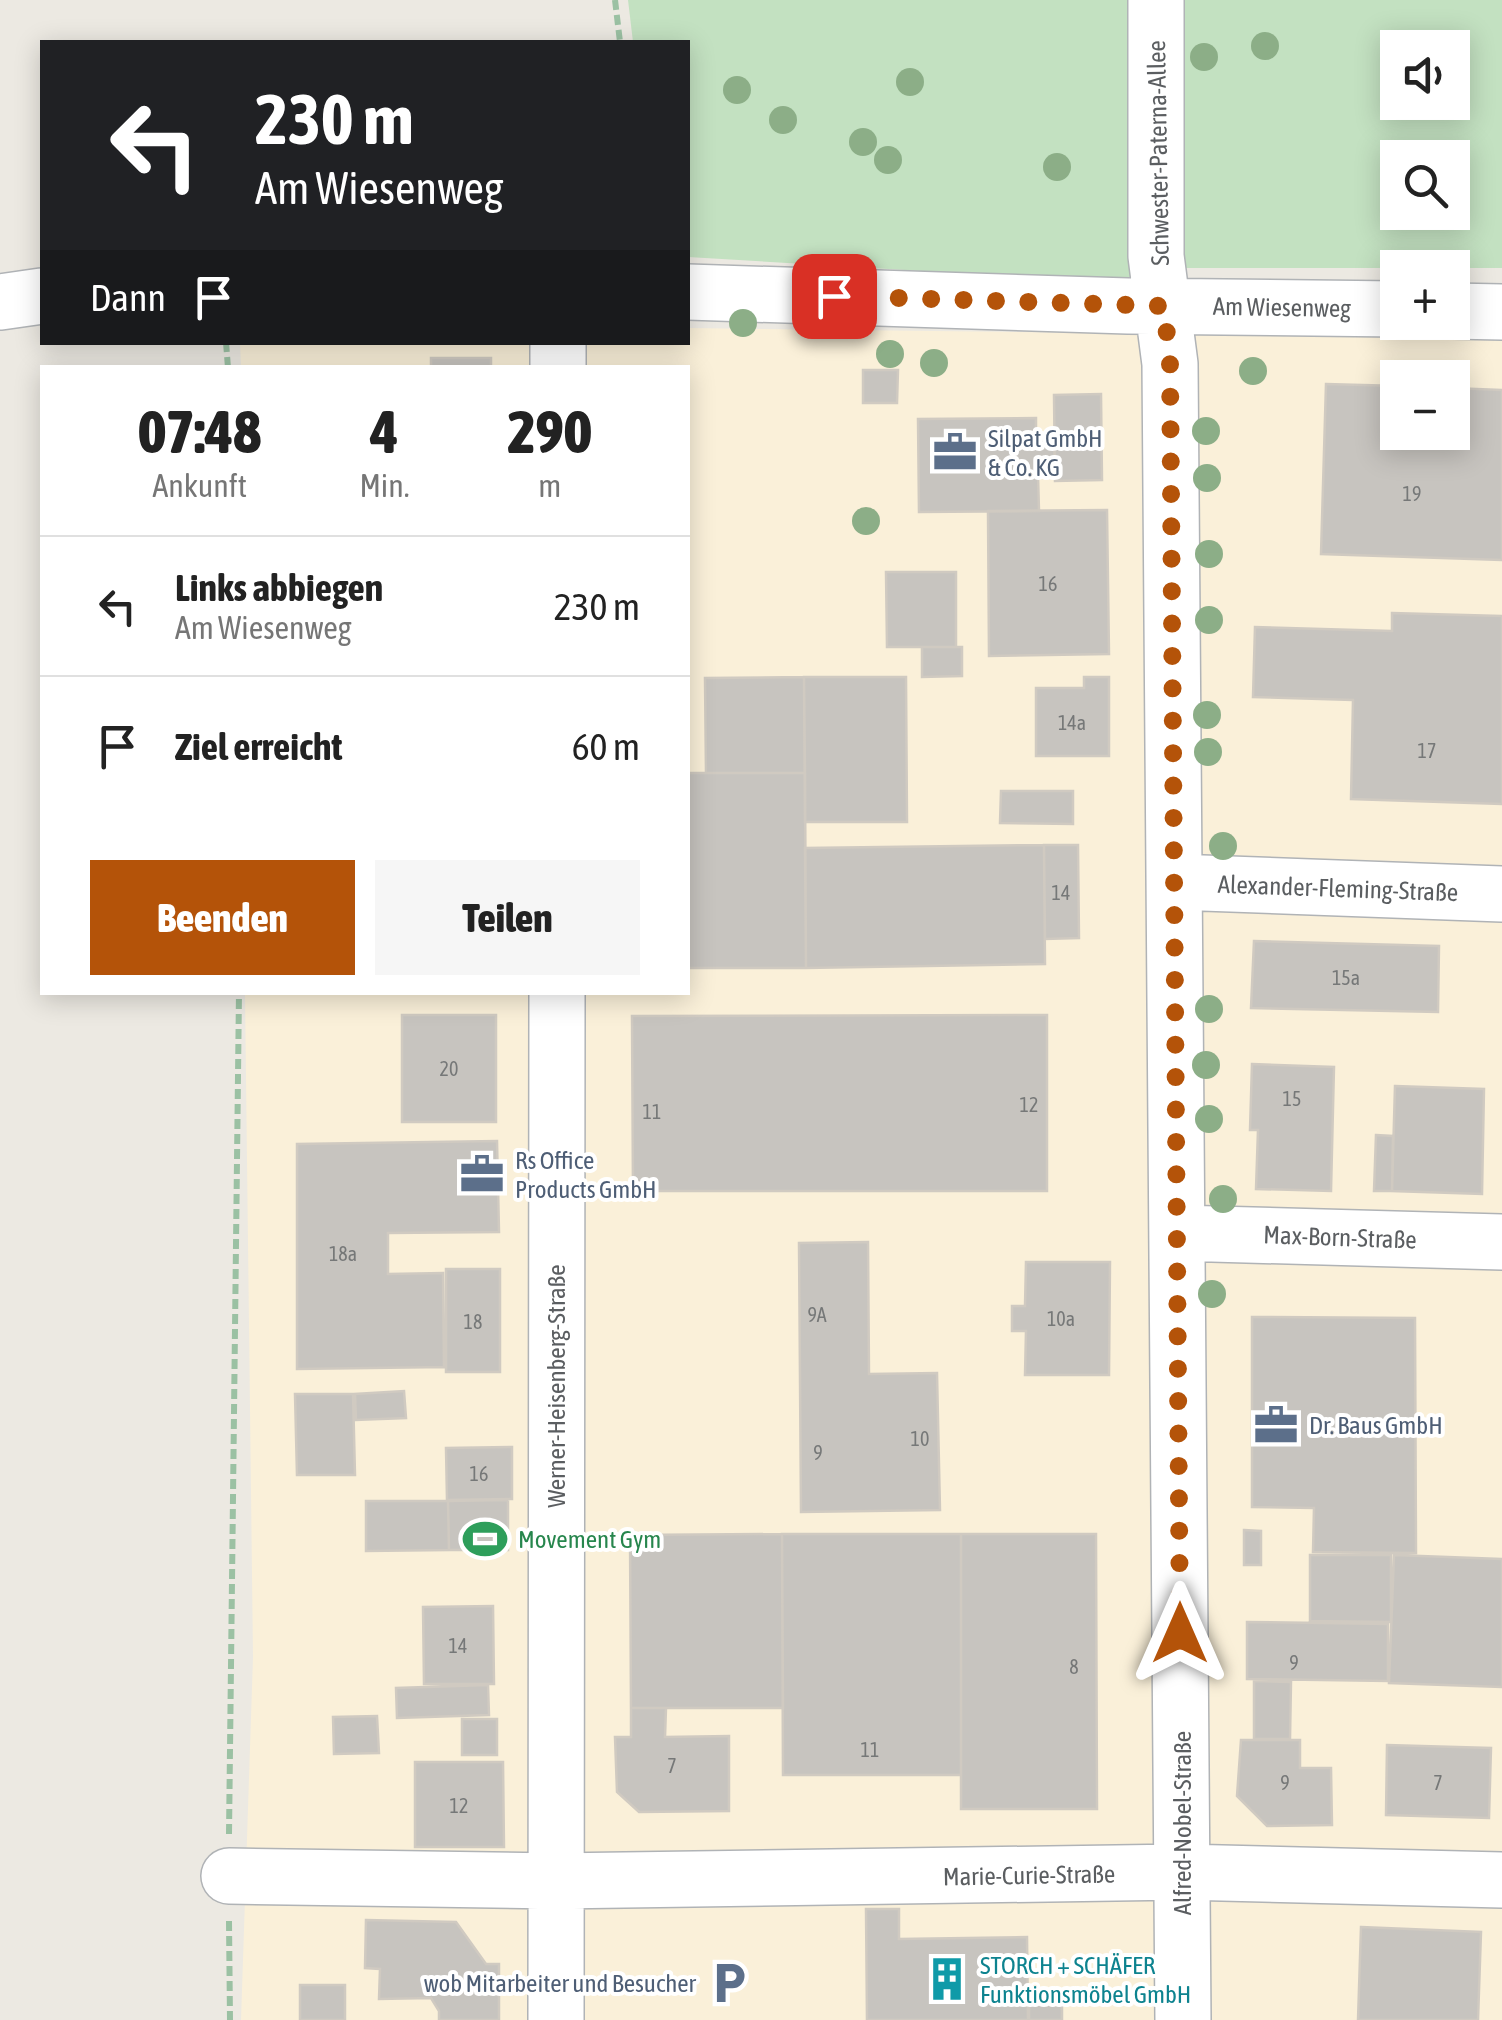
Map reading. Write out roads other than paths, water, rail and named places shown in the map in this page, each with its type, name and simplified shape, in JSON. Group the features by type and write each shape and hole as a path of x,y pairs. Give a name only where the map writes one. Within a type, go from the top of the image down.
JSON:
{"street":[{"name":"Schwester-Paterna-Allee","path":"1156,0 1156,256 1164,306"},
{"name":"Am Wiesenweg","path":"690,292 1380,309"},
{"path":"0,302 40,296"},
{"name":"Alfred-Nobel-Straße","path":"1164,306 1170,364 1183,2020"},
{"path":"1470,311 1502,312"},
{"name":"Alexander-Fleming-Straße","path":"1174,882 1502,894"},
{"name":"Werner-Heisenberg-Straße","path":"556,2020 557,995"},
{"name":"Max-Born-Straße","path":"1177,1233 1502,1242"},
{"name":"Marie-Curie-Straße","path":"229,1876 555,1881 1182,1872 1502,1880"}],"place":[{"name":"Silpat GmbH & Co. KG","path":"955,452"},
{"name":"Rs Office Products GmbH","path":"482,1174"},
{"name":"Dr. Baus GmbH","path":"1276,1425"},
{"name":"Movement Gym","path":"485,1539"},
{"name":"STORCH + SCHÄFER Funktionsmöbel GmbH","path":"947,1979"},
{"name":"wob Mitarbeiter und Besucher","path":"729,1983"}]}
